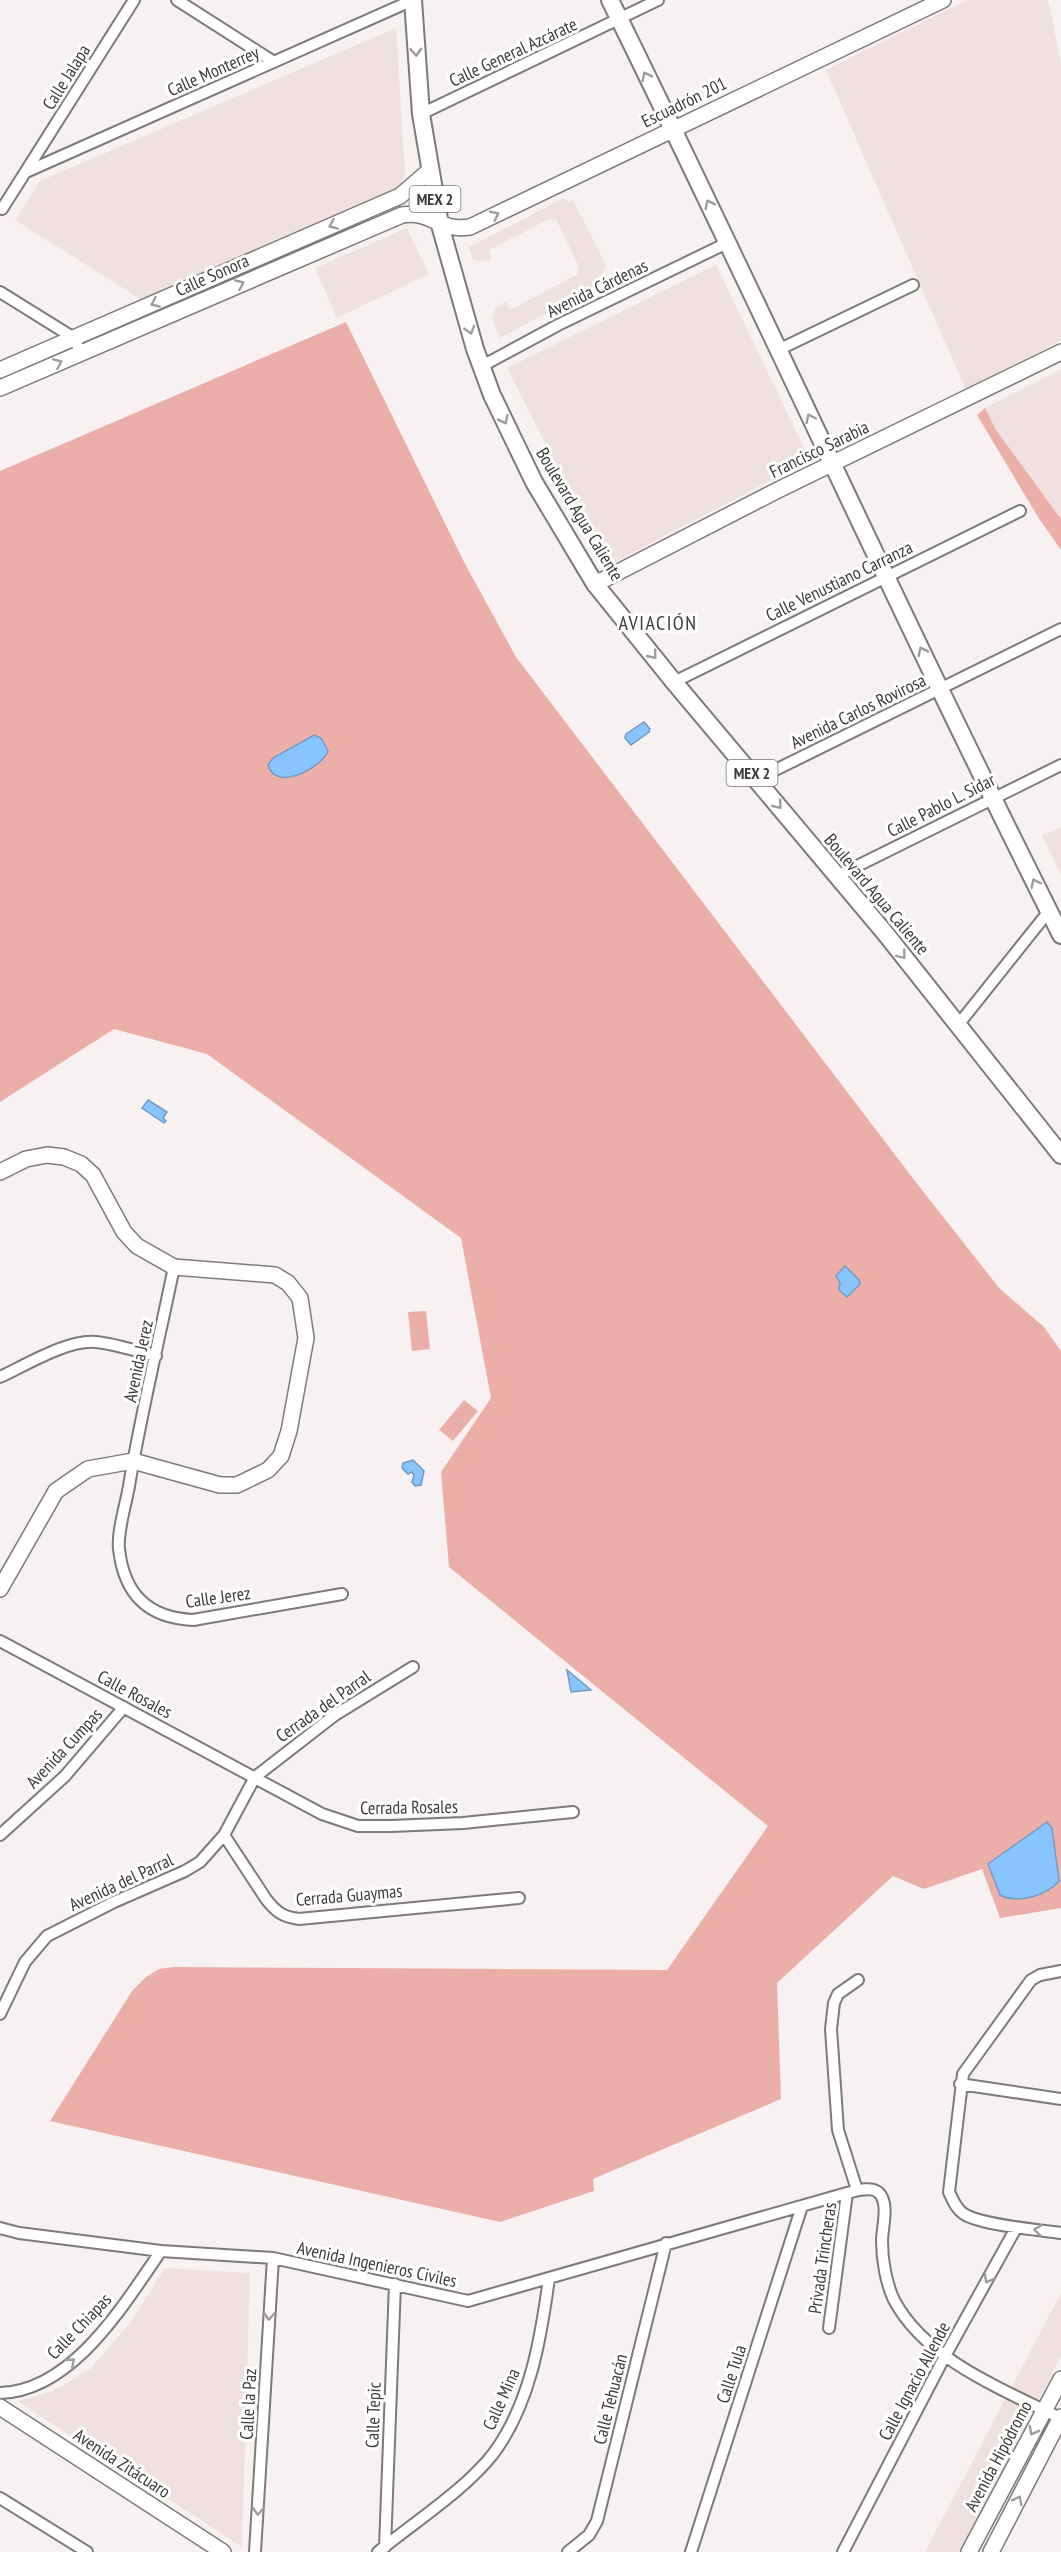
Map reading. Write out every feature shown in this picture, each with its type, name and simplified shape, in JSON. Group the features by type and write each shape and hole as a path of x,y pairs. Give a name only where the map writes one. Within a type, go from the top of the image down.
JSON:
{"main road":[{"name":"Boulevard Agua Caliente","path":"413,0 421,114 440,225 492,395 534,482 595,584 837,876 1061,1154"},
{"path":"610,0 729,242 778,350 992,798 1061,935"}],"street":[{"name":"Calle Jalapa","path":"3,209 134,0"},
{"path":"177,0 274,62"},
{"name":"Calle Monterrey","path":"26,172 413,0"},
{"name":"Calle General Azcárate","path":"421,114 658,0"},
{"name":"Escuadrón 201","path":"440,225 455,229 470,227 943,0"},
{"name":"Calle Sonora","path":"0,370 400,196 429,171"},
{"name":"Calle Sonora","path":"0,388 402,215 424,214 440,225"},
{"name":"Avenida Cárdenas","path":"482,366 558,325 729,242"},
{"path":"778,350 913,285"},
{"path":"0,292 74,338 81,353"},
{"name":"Francisco Sarabia","path":"595,584 1061,352"},
{"name":"Calle Venustiano Carranza","path":"674,682 886,575 1020,511"},
{"name":"Avenida Carlos Rovirosa","path":"757,779 1061,629"},
{"name":"Calle Pablo L. Sidar","path":"837,876 1061,765"},
{"path":"958,1025 1049,911"},
{"path":"0,1172 26,1159 47,1155 64,1157 81,1164 93,1174 124,1232 137,1246 174,1267 275,1275 288,1283 300,1298 306,1338 290,1431 281,1456 268,1470 237,1485 220,1485 133,1461 88,1469 56,1491 0,1589"},
{"name":"Avenida Jerez","path":"133,1461 174,1267"},
{"path":"0,1377 51,1353 83,1342 96,1342 156,1356"},
{"name":"Calle Jerez","path":"133,1461 118,1546 122,1566 130,1586 141,1602 158,1614 174,1619 193,1620 342,1594"},
{"name":"Calle Rosales","path":"0,1641 255,1777"},
{"name":"Cerrada del Parral","path":"255,1777 335,1715 413,1667"},
{"name":"Avenida Cumpas","path":"0,1835 65,1776 124,1707"},
{"name":"Cerrada Rosales","path":"255,1777 322,1814 358,1826 463,1823 573,1812"},
{"name":"Avenida del Parral","path":"0,2014 25,1962 47,1936 114,1902 185,1871 211,1852 224,1835 255,1777"},
{"name":"Cerrada Guaymas","path":"224,1835 273,1909 288,1917 299,1918 519,1898"},
{"path":"1061,1971 1040,1975 1031,1980 963,2074 960,2084 949,2192 955,2206 965,2215 1016,2228 1061,2233"},
{"path":"852,2192 838,2130 831,2029 834,2003 838,1994 858,1980"},
{"path":"960,2084 1061,2098"},
{"name":"Avenida Ingenieros Civiles","path":"0,2228 19,2233 161,2251 273,2258 468,2301 666,2243 870,2189 878,2191 884,2206 884,2258 893,2298 909,2323 926,2342 945,2356"},
{"name":"Privada Trincheras","path":"829,2328 852,2192"},
{"name":"Calle Tula","path":"691,2552 802,2206"},
{"name":"Calle Ignacio Allende","path":"846,2551 945,2356 1016,2228"},
{"name":"Calle Tehuacán","path":"568,2552 588,2535 597,2521 666,2243"},
{"name":"Calle Chiapas","path":"0,2393 11,2392 50,2379 72,2362 114,2318 161,2251"},
{"name":"Calle la Paz","path":"255,2552 273,2258"},
{"name":"Calle Mina","path":"381,2549 460,2486 493,2454 512,2422 535,2362 549,2278"},
{"name":"Calle Tepic","path":"381,2549 395,2284"},
{"path":"945,2356 1060,2417"},
{"name":"Avenida Hipódromo","path":"969,2552 1061,2379"},
{"name":"Avenida Zitácuaro","path":"0,2407 224,2552"},
{"name":"Avenida Hipódromo","path":"991,2552 1060,2417"},
{"path":"0,2498 87,2552"}],"shaded area":[{"path":"967,0 1048,0 1061,65 1061,340 966,390 826,70"},
{"path":"396,28 405,174 401,184 392,194 250,252 223,269 155,298 142,300 15,220 40,181"},
{"path":"564,198 568,202 573,200 606,265 598,286 500,338 492,319 496,308 506,302 510,310 578,274 579,267 557,221 549,219 489,250 492,258 485,262 473,260 469,247"},
{"path":"407,228 429,274 337,318 315,268"},
{"path":"716,265 810,460 607,566 507,368"},
{"path":"346,322 464,562 516,657 918,1185 1000,1289 1044,1327 1061,1351 1061,1908 1000,1918 982,1869 924,1889 893,1876 777,1983 781,2099 593,2179 594,2191 500,2222 50,2121 132,1991 146,1977 159,1969 174,1967 667,1970 768,1826 449,1567 441,1472 491,1398 461,1238 207,1054 114,1029 0,1102 0,471"},
{"path":"1061,369 1061,519 996,430 985,408"},
{"path":"985,408 996,430 1061,519 1061,550 1038,517 977,415"},
{"path":"1061,827 1061,875 1042,835"},
{"path":"426,1311 430,1349 412,1351 408,1312"},
{"path":"464,1400 478,1411 453,1441 439,1430"},
{"path":"165,2268 250,2273 242,2547 17,2401 51,2392 90,2369 131,2322"},
{"path":"1061,2293 1061,2356 961,2552 925,2552"}],"water":[{"path":"644,722 650,729 649,732 631,745 625,738 626,734"},
{"path":"314,735 321,738 328,751 317,764 289,777 280,777 273,773 268,765 273,758"},
{"path":"148,1100 167,1112 163,1118 166,1121 164,1123 142,1108"},
{"path":"845,1266 860,1284 847,1297 839,1290 840,1283 836,1276"},
{"path":"413,1460 424,1471 421,1485 415,1486 412,1482 414,1475 412,1472 408,1474 402,1468 403,1463"},
{"path":"567,1670 591,1690 571,1692"},
{"path":"1047,1822 1052,1828 1059,1881 1047,1891 1031,1897 1015,1899 1000,1895 988,1864"}],"district":[{"name":"AVIACIÓN","path":"658,623"}]}
